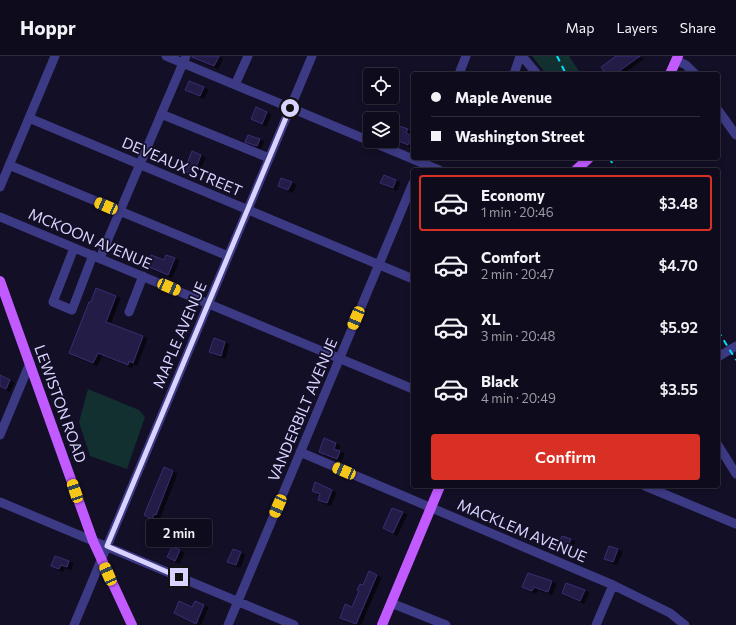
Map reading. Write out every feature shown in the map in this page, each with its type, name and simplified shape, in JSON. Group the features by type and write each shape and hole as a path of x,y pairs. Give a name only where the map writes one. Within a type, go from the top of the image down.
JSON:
{"main road":[{"path":"671,72 677,58"},
{"path":"578,168 587,160"},
{"name":"LEWISTON ROAD","path":"0,281 93,541 132,625"},
{"path":"382,625 439,488"}],"street":[{"path":"0,187 55,56"},
{"path":"166,56 184,59 236,85 411,160"},
{"path":"236,85 248,56"},
{"name":"MAPLE AVENUE","path":"74,625 312,56"},
{"path":"460,72 466,56"},
{"path":"515,72 521,56 535,72"},
{"path":"677,58 693,72"},
{"path":"74,248 53,302 72,310 96,257 119,212 184,59"},
{"path":"720,112 733,125 736,135"},
{"path":"161,114 269,158"},
{"name":"DEVEAUX STREET","path":"29,118 411,278"},
{"path":"412,160 433,168"},
{"path":"9,165 228,256"},
{"name":"VANDERBILT AVENUE","path":"228,625 411,188"},
{"name":"MCKOON AVENUE","path":"0,217 411,388"},
{"path":"129,312 143,276"},
{"path":"720,356 736,346"},
{"path":"0,434 30,363"},
{"path":"720,448 736,474"},
{"name":"MACKLEM AVENUE","path":"300,452 613,585 670,612 685,625"},
{"path":"650,488 736,524"},
{"path":"0,502 294,625"},
{"path":"596,625 613,585"},
{"path":"391,603 446,625"}],"green space":[{"path":"532,56 569,56 580,72 544,72"},
{"path":"88,389 139,410 145,417 127,469 90,456 79,422"}],"building":[{"path":"192,56 219,56 214,66"},
{"path":"616,56 640,56 618,72 605,72 601,67"},
{"path":"189,81 204,87 200,96 185,90"},
{"path":"256,107 267,112 262,124 251,119"},
{"path":"399,126 408,129 406,133 411,136 411,138 408,145 399,141"},
{"path":"248,135 260,139 257,146 245,142"},
{"path":"192,151 201,155 193,175 184,171"},
{"path":"384,175 396,180 393,188 380,183"},
{"path":"281,178 292,182 288,190 278,186"},
{"path":"151,255 164,260 166,255 175,258 168,275 147,266"},
{"path":"96,288 116,296 106,322 143,336 133,363 129,361 128,365 98,353 93,363 69,353"},
{"path":"214,338 225,342 221,356 209,352"},
{"path":"0,375 10,380 6,389 0,386"},
{"path":"324,438 336,443 334,449 340,451 337,459 319,452"},
{"path":"164,467 173,471 156,515 154,514 152,519 144,515"},
{"path":"315,482 332,490 327,503 318,500 320,494 312,491"},
{"path":"392,508 403,512 393,533 383,528"},
{"path":"562,536 571,539 566,551 557,547"},
{"path":"609,546 618,549 613,562 604,559"},
{"path":"172,547 180,550 175,561 167,557"},
{"path":"233,549 241,552 236,565 227,562"},
{"path":"55,556 69,561 67,567 61,565 59,569 51,566"},
{"path":"369,571 377,575 356,624 340,618 345,604 352,607 359,591 357,590 360,584 363,585"},
{"path":"528,573 552,581 548,592 534,587 532,591 522,587"},
{"path":"566,583 585,590 580,601 562,593"},
{"path":"179,601 192,607 195,601 204,605 196,624 174,613"}],"railway":[{"path":"557,56 565,72"},
{"path":"610,160 616,168"},
{"path":"720,334 736,360"}],"route":[{"path":"179,577 107,546 290,108"}]}
